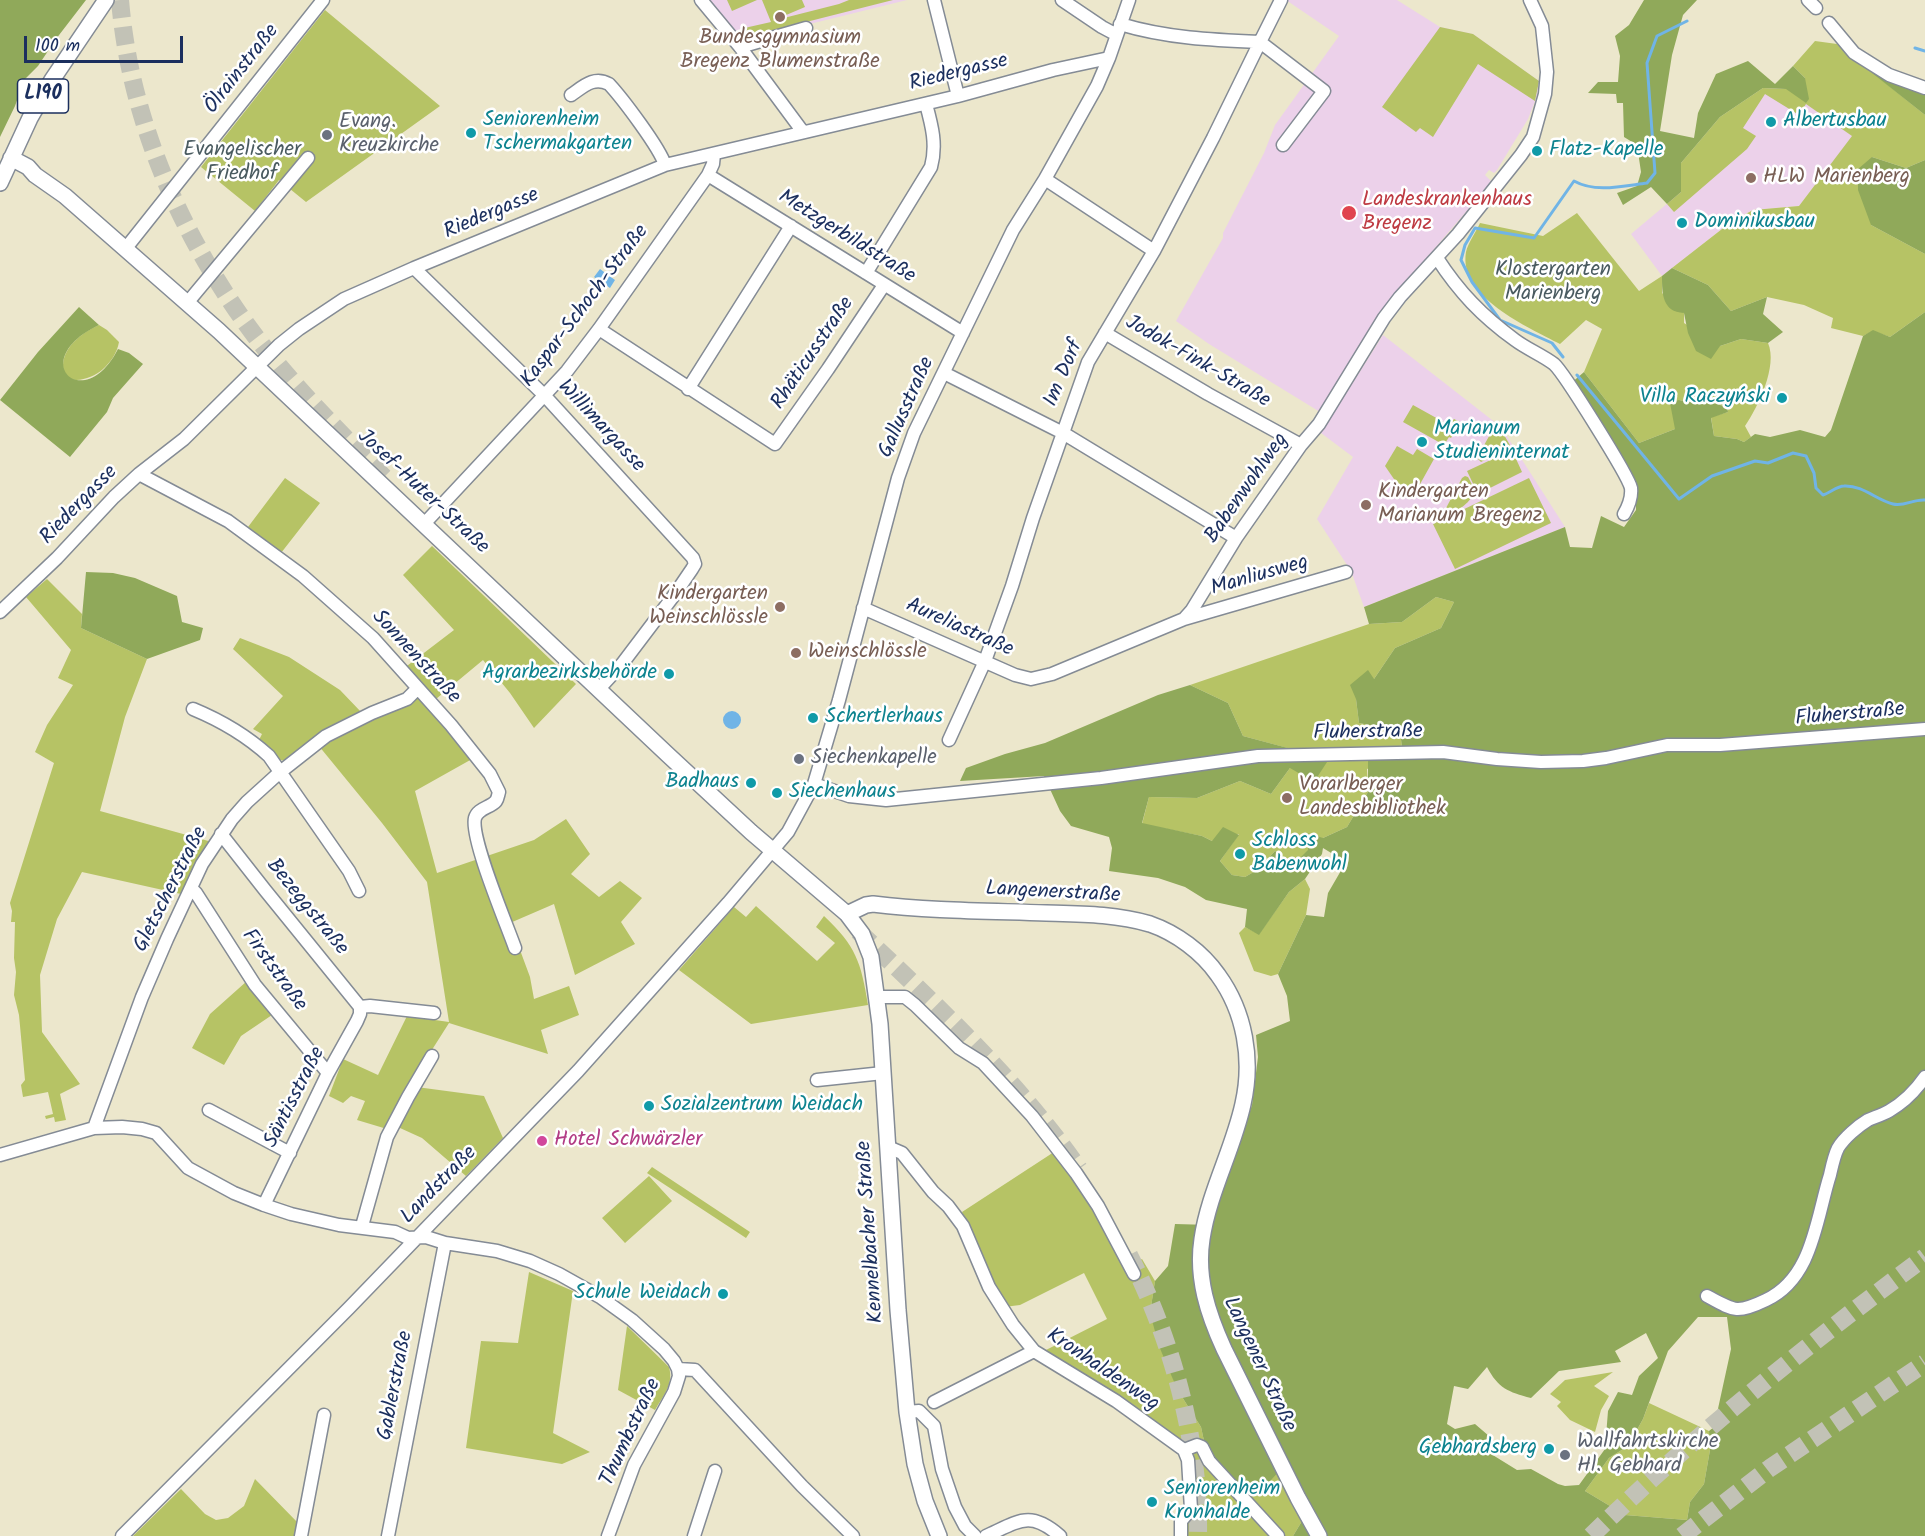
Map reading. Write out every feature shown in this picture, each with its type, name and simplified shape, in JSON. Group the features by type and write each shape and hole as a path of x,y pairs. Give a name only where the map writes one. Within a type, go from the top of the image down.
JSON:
{"main road":[{"name":"L190","path":"0,183 30,118 52,80 106,0"},
{"name":"Josef-Huter-Straße","path":"9,163 24,175 35,175 65,196 188,302 598,690 772,850"},
{"path":"772,850 852,920"},
{"name":"Langenerstraße","path":"852,920 866,905 881,905 930,910 1110,915 1151,925 1170,933 1194,949 1213,967 1232,996 1244,1027"},
{"name":"Kennelbacher Straße","path":"852,920 865,939 871,957 877,998 907,1412 915,1464 925,1501 939,1536"},
{"name":"Langener Straße","path":"1244,1027 1248,1068 1243,1105 1207,1214 1202,1240 1202,1277 1205,1298 1220,1341 1319,1536"}],"street":[{"name":"Ölrainstraße","path":"126,248 324,0"},
{"path":"701,0 740,47 803,132"},
{"path":"934,0 958,96"},
{"path":"1062,0 1102,27 1140,30 1192,39 1260,42 1324,91 1283,145"},
{"name":"Gallusstraße","path":"772,850 788,832 814,784 905,455 914,433 1013,230 1045,179 1097,86 1129,0"},
{"name":"Im Dorf","path":"949,740 985,661 1088,362 1154,251 1281,0"},
{"name":"Babenwohlweg","path":"1184,619 1192,610 1236,538 1318,424 1384,318 1495,189 1533,137 1545,94 1547,72 1542,26 1530,0"},
{"path":"1829,23 1861,58 1889,75 1925,87"},
{"path":"740,47 807,28"},
{"name":"Riedergasse","path":"0,612 57,558 114,497 184,439 257,366 299,328 344,299 665,165 926,104 1109,58"},
{"path":"572,95 590,82 600,80 612,86 665,165"},
{"path":"866,273 931,168 935,153 932,126 926,104"},
{"name":"Kaspar-Schoch-Straße","path":"424,524 567,371 708,175 714,154"},
{"path":"188,302 308,158"},
{"name":"Metzgerbildstraße","path":"708,175 963,333"},
{"path":"1045,179 1154,251"},
{"path":"599,329 688,389 791,226"},
{"path":"1437,258 1456,287 1485,317 1556,365 1622,469 1631,488 1628,507 1624,514"},
{"name":"Willimargasse","path":"414,268 545,396 693,558 695,564 692,569 622,664 598,690"},
{"name":"Rhäticusstraße","path":"688,389 775,444 884,285"},
{"name":"Jodok-Fink-Straße","path":"1105,333 1208,394 1301,445"},
{"path":"944,373 1063,433 1236,538"},
{"name":"Sonnenstraße","path":"139,474 228,521 303,576 373,638 451,725 489,774 499,792 496,801 475,816 474,826 479,850 515,948"},
{"name":"Manliusweg","path":"1184,619 1346,572"},
{"name":"Aureliastraße","path":"863,608 1015,675 1031,679 1042,678 1184,619"},
{"name":"Gletscherstraße","path":"94,1128 142,997 202,864 222,834 247,802 326,736 372,713 407,699 417,688"},
{"path":"193,710 219,720 253,741 269,756 349,871 359,891"},
{"name":"Fluherstraße","path":"814,784 849,796 886,800 1101,778 1258,756 1443,752 1541,762 1583,761 1667,745 1720,746 1925,729"},
{"name":"Bezeggstraße","path":"222,834 264,890 360,1007"},
{"name":"Landstraße","path":"122,1536 417,1238 600,1048 772,850"},
{"name":"Firststraße","path":"191,888 255,986 328,1073"},
{"path":"877,998 905,998 915,1005 948,1039 983,1063 1032,1116 1076,1173 1098,1206 1134,1274"},
{"path":"360,1007 370,1006 434,1013"},
{"name":"Säntisstraße","path":"264,1205 328,1073 357,1021 360,1007"},
{"path":"362,1226 387,1137 432,1056"},
{"path":"817,1080 883,1073"},
{"path":"1707,1296 1732,1310 1749,1308 1774,1296 1794,1278 1809,1254 1822,1200 1838,1149 1867,1121 1888,1112 1901,1103 1925,1077"},
{"path":"209,1110 290,1153"},
{"name":"Thumbstraße","path":"0,1155 94,1128 142,1129 156,1133 188,1168 234,1193 264,1205 291,1214 339,1224 395,1232 408,1238 426,1237 445,1243 497,1251 530,1261 600,1297 632,1320 664,1349 678,1369 678,1384 634,1465 608,1536"},
{"name":"Kronhaldenweg","path":"888,1147 902,1153 963,1226 993,1295 1012,1325 1034,1351 1116,1401 1184,1450 1197,1445 1202,1447 1209,1461 1278,1536"},
{"name":"Gablerstraße","path":"388,1536 445,1243"},
{"path":"934,1402 1034,1351"},
{"path":"678,1369 695,1370 802,1486 853,1536"},
{"path":"907,1412 920,1411 934,1426 942,1469 952,1499 965,1526 975,1536"},
{"path":"301,1536 324,1415"},
{"path":"1181,1536 1181,1521 1191,1509 1188,1460 1184,1450"},
{"path":"694,1536 716,1471"},
{"path":"986,1536 1016,1522 1027,1520 1041,1522 1060,1536"}],"shaded area":[{"name":"Bundesgymnasium Bregenz Blumenstraße","path":"710,0 907,0 749,39 741,39"},
{"name":"Landeskrankenhaus Bregenz","path":"1286,0 1397,0 1440,27 1473,34 1539,81 1537,96 1528,119 1497,170 1494,173 1489,170 1485,175 1491,181 1489,185 1393,297 1320,412 1209,344 1176,321 1223,238 1223,233 1264,153 1275,125 1339,36"},
{"name":"HLW Marienberg","path":"1763,88 1786,89 1853,136 1799,206 1753,210 1731,222 1662,276 1631,234 1681,192"},
{"path":"1383,335 1501,427 1565,527 1364,607 1351,571 1317,519 1353,457 1321,433"}],"green space":[{"path":"0,0 86,0 38,66 24,80 0,137"},
{"path":"727,0 757,0 732,11"},
{"path":"762,0 802,0 805,7 772,21 849,0 893,0 743,38 740,29 771,22"},
{"path":"1644,0 1697,0 1683,15 1672,55 1660,131 1694,138 1698,113 1716,74 1748,61 1775,84 1793,66 1805,78 1809,99 1806,103 1786,89 1763,88 1720,117 1681,163 1681,192 1667,204 1651,187 1623,205 1617,193 1637,186 1641,172 1637,145 1624,137 1623,103 1617,103 1616,94 1588,93 1598,82 1618,82 1620,56 1615,36 1629,25"},
{"name":"Evangelischer Friedhof","path":"325,10 440,106 306,202 279,180 255,211 201,167"},
{"path":"1440,27 1473,34 1539,81 1535,101 1478,64 1433,137 1420,128 1416,132 1382,107"},
{"path":"1815,41 1837,44 1925,115 1925,160 1906,168 1872,157 1871,225 1925,254 1925,312 1890,337 1873,331 1863,336 1831,328 1833,318 1804,305 1767,297 1731,311 1708,285 1672,268 1731,222 1753,210 1799,206 1852,136 1806,104 1799,115 1765,94 1743,128 1756,136 1747,149 1674,212 1667,204 1681,192 1681,163 1720,117 1763,88 1786,89 1805,78 1793,66"},
{"path":"1872,73 1925,91 1925,115"},
{"path":"1872,157 1906,168 1925,160 1925,254 1871,225 1858,190 1858,169"},
{"name":"Klostergarten Marienberg","path":"1577,213 1639,291 1662,276 1662,293 1684,313 1684,323 1720,346 1741,339 1768,343 1769,374 1761,397 1745,426 1751,437 1744,442 1714,436 1711,417 1728,412 1727,407 1713,403 1707,398 1688,402 1679,400 1675,429 1639,443 1584,372 1602,329 1586,320 1560,344 1498,308 1473,283 1466,268 1466,252 1480,223 1543,236"},
{"path":"1672,268 1708,285 1731,311 1767,297 1763,314 1783,332 1768,343 1741,339 1720,346 1711,359 1696,351 1688,333 1684,313 1671,309 1665,300 1662,276"},
{"path":"79,307 99,325 77,339 66,353 64,366 68,375 78,380 90,378 104,369 118,349 129,353 143,364 113,398 107,412 70,457 0,400 38,352"},
{"path":"1925,312 1925,1536 1293,1536 1305,1516 1281,1469 1262,1490 1247,1494 1216,1461 1204,1441 1201,1427 1177,1389 1159,1346 1150,1313 1155,1281 1168,1266 1175,1224 1211,1225 1252,1105 1258,1057 1256,1035 1290,1021 1287,996 1278,974 1306,915 1324,917 1328,893 1346,862 1323,848 1322,854 1305,879 1289,892 1259,935 1245,927 1247,909 1206,900 1185,887 1158,878 1109,871 1112,848 1109,837 1071,826 1060,811 1044,776 960,781 966,768 1045,743 1158,695 1190,685 1228,703 1243,736 1329,759 1314,782 1290,768 1271,794 1240,781 1197,798 1149,797 1142,823 1202,836 1212,841 1223,827 1239,835 1220,861 1232,875 1245,877 1257,870 1275,851 1291,867 1308,850 1307,833 1323,838 1347,827 1368,792 1368,758 1403,756 1400,731 1359,723 1356,699 1350,685 1368,670 1374,679 1395,648 1441,628 1454,602 1436,597 1402,622 1369,624 1364,607 1565,527 1570,547 1592,548 1601,516 1624,527 1636,510 1636,491 1570,384 1584,372 1639,443 1675,429 1670,403 1707,398 1713,403 1727,407 1728,412 1711,418 1714,436 1744,442 1755,434 1770,437 1800,430 1825,437 1831,430 1863,336 1873,330 1890,337","holes":["1698,1317 1727,1317 1731,1349 1714,1427 1709,1431 1710,1450 1704,1484 1690,1502 1687,1520 1625,1515 1585,1491 1609,1458 1628,1446 1643,1419 1668,1351","1646,1333 1658,1358 1639,1376 1632,1395 1618,1392 1608,1411 1605,1449 1579,1485 1565,1486 1531,1469 1517,1470 1483,1449 1489,1436 1475,1424 1455,1429 1447,1424 1454,1386 1468,1389 1487,1367 1495,1380 1505,1388 1531,1398 1559,1371 1621,1362 1615,1351"]},
{"path":"99,325 119,342 117,350 102,370 85,379 72,380 64,372 64,358 81,336"},
{"path":"1413,405 1449,425 1454,419 1460,422 1444,445 1403,422"},
{"path":"1499,426 1511,447 1481,462 1477,458 1493,429"},
{"path":"1397,446 1413,455 1417,449 1434,459 1414,495 1396,482 1385,466"},
{"path":"1512,450 1522,472 1478,494 1467,471"},
{"path":"1465,476 1473,486 1473,495 1464,505 1449,514 1445,510"},
{"path":"285,478 320,503 281,553 248,527"},
{"path":"1529,478 1551,523 1455,569 1433,524"},
{"path":"432,546 576,684 534,728 483,660 430,704 472,759 415,791 437,873 534,840 566,819 590,854 571,874 599,897 620,881 642,898 621,922 635,944 575,975 554,904 510,923 530,977 534,999 569,986 579,1015 541,1030 548,1054 449,1023 409,1086 484,1096 503,1138 466,1176 422,1138 389,1123 387,1129 357,1120 365,1101 351,1096 343,1103 329,1096 343,1059 378,1075 407,1016 449,1022 427,882 314,740 287,760 283,760 271,754 259,740 262,734 253,729 283,696 233,649 240,638 289,657 340,690 362,713 403,696 409,687 399,672 454,630 403,575"},
{"path":"86,572 113,573 135,578 177,596 182,622 203,628 200,640 147,659 81,628"},
{"path":"47,579 82,614 81,628 147,659 125,717 100,811 212,842 181,894 82,872 57,919 40,975 42,1032 80,1084 60,1094 66,1120 55,1122 54,1117 46,1119 45,1116 53,1114 48,1092 23,1097 21,1085 25,1080 19,1015 14,995 15,922 11,922 10,903 54,763 35,752 47,725 73,685 58,678 71,650 26,597"},
{"path":"1436,597 1454,602 1441,628 1395,648 1374,679 1356,699 1359,723 1400,731 1403,756 1367,769 1368,792 1347,827 1323,838 1291,867 1275,851 1257,870 1245,877 1232,875 1220,861 1239,834 1212,841 1202,836 1142,824 1149,797 1197,798 1240,781 1271,794 1290,768 1328,759 1243,736 1228,703 1190,685 1369,624 1402,622"},
{"path":"1305,879 1310,889 1306,915 1278,974 1271,976 1254,971 1239,933 1245,927 1259,934 1289,892"},
{"path":"756,906 817,961 835,943 816,927 824,916 850,946 855,956 863,977 868,1005 751,1024 679,970 734,907 746,917"},
{"path":"247,981 272,1015 241,1036 224,1065 192,1048 210,1014"},
{"path":"1054,1152 1088,1200 1125,1267 1142,1259 1155,1281 1150,1313 1177,1389 1201,1427 1204,1441 1282,1469 1305,1516 1293,1536 1187,1536 1187,1525 1195,1511 1188,1442 1175,1438 1044,1351 1107,1319 1084,1273 1020,1305 1004,1307 969,1236 962,1212"},
{"path":"652,1167 750,1232 746,1238 647,1173"},
{"path":"649,1176 672,1201 625,1243 602,1218"},
{"path":"529,1272 573,1291 553,1433 590,1452 562,1464 466,1448 481,1341 518,1343"},
{"path":"627,1326 669,1367 669,1384 655,1410 618,1390"},
{"path":"1613,1372 1594,1386 1609,1396 1601,1410 1595,1432 1570,1420 1557,1406 1561,1402 1550,1394 1565,1380"},
{"path":"1649,1403 1709,1431 1710,1450 1704,1484 1690,1502 1687,1520 1625,1515 1585,1491 1609,1458 1628,1446"},
{"path":"255,1479 299,1524 297,1536 133,1536 181,1489 205,1514 216,1520 228,1518 244,1506"}],"water":[{"path":"600,269 615,280 610,288 594,277"},
{"path":"732,711 738,714 741,720 738,726 732,729 726,726 723,720 726,714"}],"waterway":[{"path":"1563,357 1552,343 1500,320 1472,282 1461,260 1465,245 1475,228 1534,238 1574,181 1600,188 1647,183 1655,173 1647,63 1657,36 1687,21"},
{"path":"1915,48 1925,51"},
{"path":"1577,375 1679,499 1712,476 1755,461 1768,463 1793,453 1806,456 1814,473 1816,488 1823,495 1841,486 1851,486 1893,504 1925,500"}],"tunnel":[{"path":"120,0 125,40 143,119 172,195 209,268 248,326 284,372 387,480"},
{"path":"858,931 946,1015 1002,1074 1055,1136 1079,1169"},
{"path":"1129,1255 1158,1321 1180,1391 1194,1464 1198,1536"},
{"path":"1591,1536 1753,1391 1925,1257"},
{"path":"1682,1536 1770,1468 1925,1363"}],"place":[{"name":"Bundesgymnasium Bregenz Blumenstraße","path":"780,17"},
{"name":"Albertusbau","path":"1771,122"},
{"name":"Seniorenheim Tschermakgarten","path":"471,133"},
{"name":"Evang. Kreuzkirche","path":"327,135"},
{"name":"Flatz-Kapelle","path":"1537,151"},
{"name":"HLW Marienberg","path":"1751,178"},
{"name":"Landeskrankenhaus Bregenz","path":"1349,213"},
{"name":"Dominikusbau","path":"1682,223"},
{"name":"Villa Raczyński","path":"1782,398"},
{"name":"Marianum Studieninternat","path":"1422,442"},
{"name":"Kindergarten Marianum Bregenz","path":"1366,505"},
{"name":"Kindergarten Weinschlössle","path":"780,607"},
{"name":"Weinschlössle","path":"796,653"},
{"name":"Agrarbezirksbehörde","path":"669,674"},
{"name":"Schertlerhaus","path":"813,718"},
{"name":"Siechenkapelle","path":"799,759"},
{"name":"Badhaus","path":"751,783"},
{"name":"Siechenhaus","path":"777,793"},
{"name":"Vorarlberger Landesbibliothek","path":"1287,798"},
{"name":"Schloss Babenwohl","path":"1240,854"},
{"name":"Sozialzentrum Weidach","path":"649,1106"},
{"name":"Hotel Schwärzler","path":"542,1141"},
{"name":"Schule Weidach","path":"723,1294"},
{"name":"Gebhardsberg","path":"1549,1449"},
{"name":"Wallfahrtskirche Hl. Gebhard","path":"1565,1455"},
{"name":"Seniorenheim Kronhalde","path":"1152,1502"}]}
